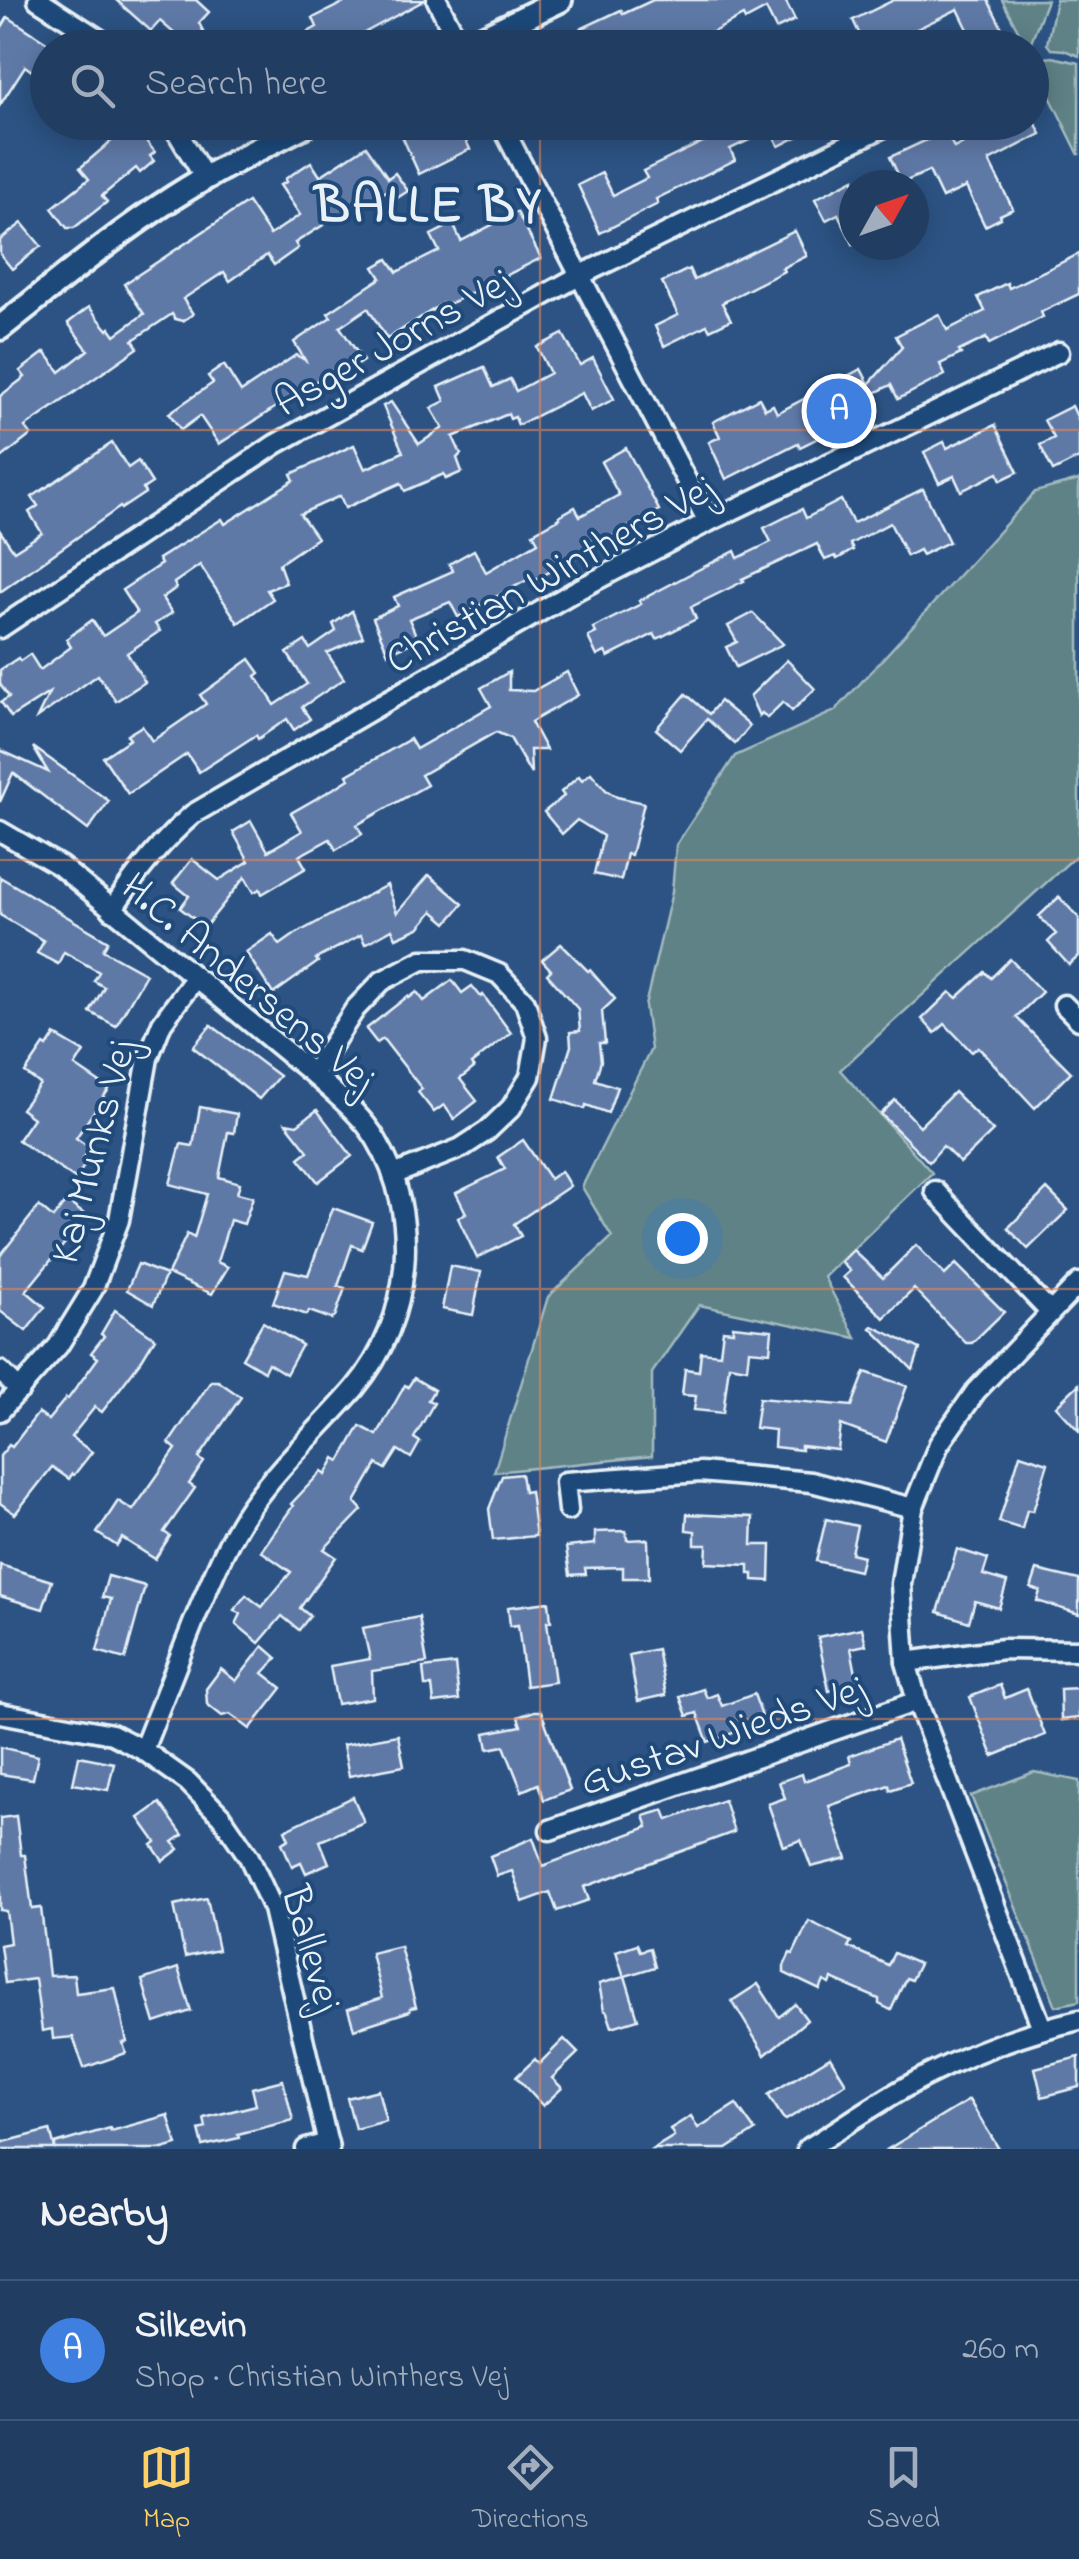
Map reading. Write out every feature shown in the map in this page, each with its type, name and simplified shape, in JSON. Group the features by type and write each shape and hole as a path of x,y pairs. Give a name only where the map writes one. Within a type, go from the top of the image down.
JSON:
{"street":[{"path":"38,0 85,30"},
{"path":"437,0 453,30"},
{"path":"499,30 560,0"},
{"path":"183,140 205,178"},
{"path":"0,328 136,223 205,178 277,140"},
{"path":"509,140 708,522"},
{"name":"Asger Jorns Vej","path":"0,628 276,444 580,276 857,140"},
{"name":"Christian Winthers Vej","path":"112,910 172,833 193,814 577,590 1059,352"},
{"name":"H.C. Andersens Vej","path":"0,830 60,866 353,1110 376,1139 393,1176 404,1221 405,1266 398,1310 382,1348 357,1386 291,1455 248,1509 218,1564 143,1750"},
{"path":"313,1074 354,1009 382,981 422,960 465,960 499,974 525,1002 537,1038 530,1077 511,1108 461,1148 393,1176"},
{"name":"Kaj Munks Vej","path":"0,1411 58,1346 93,1288 118,1220 148,1058 162,1023 195,978"},
{"path":"1064,1005 1079,1020"},
{"path":"935,1192 1050,1312"},
{"name":"Gustav Wieds Vej","path":"1042,2028 918,1702 906,1662 901,1584 913,1508 939,1444 976,1391 1079,1283"},
{"path":"0,1371 20,1390"},
{"path":"568,1510 565,1482 700,1472 811,1482 913,1508"},
{"name":"Gustav Wieds Vej","path":"906,1662 1004,1648 1079,1650"},
{"name":"Gustav Wieds Vej","path":"550,1830 918,1702"},
{"name":"Ballevej","path":"0,1714 112,1734 143,1750 188,1782 221,1816 248,1857 273,1909 328,2146"},
{"path":"806,2149 924,2077 1042,2028 1079,2020"},
{"path":"306,2149 328,2146"}],"green space":[{"path":"1002,0 1047,0 1036,30 1018,30"},
{"path":"1056,0 1078,0 1079,56 1051,49 1049,34"},
{"path":"1049,57 1079,63 1079,155 1049,94"},
{"path":"1079,480 1079,853 840,1070 932,1173 824,1277 856,1338 699,1305 652,1373 652,1456 494,1472 548,1297 612,1237 582,1187 651,1049 645,1006 672,892 676,845 735,756 835,711 1035,492"},
{"path":"1034,1772 1079,1781 1079,2001 1056,2006 971,1796"}],"building":[{"path":"116,0 196,0 209,12 199,23 203,30 170,30 160,21 150,30"},
{"path":"349,0 425,0 370,30 312,30 317,27 313,18"},
{"path":"653,0 785,0 795,20 776,29 766,9 717,30 578,30 621,10 623,14"},
{"path":"894,0 988,0 1003,30 968,30 958,9 915,30 858,30 853,20"},
{"path":"8,17 30,31 30,70 25,66 0,105 0,30"},
{"path":"113,140 145,140 155,152 150,156 154,161 140,173 136,168 102,196 107,202 74,228 67,228 52,208 89,179 80,168"},
{"path":"404,140 465,140 470,149 419,174"},
{"path":"707,140 749,140 730,149 735,160 656,199 658,204 600,233 578,185 602,173 613,195 647,178 643,171"},
{"path":"927,140 950,140 954,148 969,140 1029,140 989,161 1013,209 985,226 966,187 942,198 929,170 896,170 890,157"},
{"path":"366,146 388,178 395,173 408,191 394,200 388,190 347,217 344,212 295,243 298,248 274,265 267,255 230,281 224,272 183,299 193,314 183,321 172,314 133,340 138,348 25,427 31,435 0,459 0,396 25,377 20,371 45,352 60,372 88,350 68,323 89,307 115,335 144,314 124,284 248,202 270,235 300,215 280,185 285,179 311,162 320,176"},
{"path":"839,187 839,216 826,220 815,199"},
{"path":"517,212 541,258 443,307 442,304 387,339 368,308 340,327 363,361 339,377 333,370 219,444 200,416 181,430 169,413 213,383 208,376 224,365 241,392 296,355 305,360 294,342 331,317 328,313 381,278 374,267 388,259 397,272 439,251 431,235 453,224 461,241"},
{"path":"22,223 41,246 12,269 0,254 0,240"},
{"path":"795,231 807,256 722,303 731,320 710,330 707,325 664,346 655,326 678,315 662,282 689,269 694,280"},
{"path":"1079,254 1079,294 1041,312 1043,317 989,344 986,338 959,351 961,354 940,364 945,375 898,399 891,385 851,405 858,418 726,479 709,442 720,437 713,422 759,398 765,409 773,405 777,413 861,369 869,384 902,347 896,336 939,314 947,330 985,311 978,297 1007,283 1009,288"},
{"path":"563,334 580,365 593,358 614,399 591,411 582,393 518,425 515,417 510,419 508,414 453,437 461,454 457,458 462,472 446,479 444,474 405,491 401,483 345,508 340,496 300,514 317,538 279,564 286,583 267,590 273,599 238,623 200,565 174,583 176,588 162,598 172,613 155,624 160,631 127,653 145,682 116,701 98,675 37,718 49,693 11,717 1,702 9,697 0,684 0,670 30,654 40,670 71,647 66,639 92,620 103,636 137,613 122,590 161,564 158,559 222,519 225,524 294,480 291,474 354,445 365,469 403,452 383,406 391,402 419,444 443,428 431,408 445,401 439,387 484,367 493,387 510,379 516,391 550,373 537,347"},
{"path":"1072,406 1079,421 1079,458 1053,471 1040,445 1054,438 1044,420"},
{"path":"995,425 1018,472 1001,480 998,473 961,491 954,476 939,483 924,452 944,442 947,448"},
{"path":"112,443 128,468 138,461 152,483 143,489 145,493 0,592 0,531 14,551 42,533 29,512 38,506 32,497"},
{"path":"626,448 659,510 535,580 533,577 458,617 450,602 409,619 418,640 388,653 373,618 398,606 394,597 453,571 449,564 474,550 486,572 538,542 533,533 559,516 575,507 580,516 619,495 601,462"},
{"path":"923,489 949,542 922,555 919,550 907,556 890,523 850,544 853,550 837,559 835,556 825,560 817,544 691,607 696,619 657,639 654,634 608,657 605,652 597,656 588,637 596,633 593,628 735,551 738,558 771,542 764,528 802,509 806,518 841,500 853,523"},
{"path":"352,611 363,637 327,653 344,679 302,707 310,719 294,730 287,719 199,772 187,754 128,794 103,757 130,739 127,735 142,726 152,741 206,704 200,695 250,659 275,705 307,684 287,653 305,641 310,649 336,631 333,624"},
{"path":"753,613 783,644 736,667 726,647 737,642 728,626"},
{"path":"787,660 815,689 792,711 783,702 767,718 762,713 759,716 750,696"},
{"path":"509,672 509,690 533,691 567,672 578,695 531,722 546,750 530,750 531,774 510,738 496,732 421,775 427,785 357,825 362,834 336,850 330,839 299,856 306,868 262,894 260,889 254,892 245,877 205,927 180,908 189,896 173,883 192,859 219,880 249,861 233,832 251,821 268,851 302,831 291,813 410,739 416,749 491,706 481,688"},
{"path":"686,694 709,714 720,701 750,726 735,744 707,719 680,750 656,729"},
{"path":"33,747 109,801 88,830 13,773 0,802 0,750 48,772"},
{"path":"591,773 617,797 644,803 621,880 594,874 603,836 577,820 562,834 544,812 564,796 561,792 579,776 582,780"},
{"path":"429,875 463,904 447,923 433,911 419,928 396,938 392,929 365,944 361,935 316,959 318,962 273,994 246,952 272,934 280,945 387,885 397,913"},
{"path":"0,877 108,941 103,950 146,974 116,1026 90,1012 104,987 94,981 99,972 64,952 58,964 37,953 44,941 0,915"},
{"path":"1059,897 1079,918 1079,956 1069,965 1048,942 1056,934 1039,916"},
{"path":"561,944 615,999 602,1011 605,1043 599,1043 601,1061 595,1080 617,1087 608,1113 554,1099 571,1046 570,1032 580,1031 578,1009 547,974 551,970 542,960"},
{"path":"1010,959 1042,992 1016,1017 1071,1072 1035,1108 978,1047 972,1052 945,1024 935,1033 922,1019 950,992 957,998 985,972 991,978"},
{"path":"452,980 462,993 472,986 483,995 511,1033 471,1064 474,1068 460,1079 477,1101 454,1119 444,1105 434,1112 418,1092 422,1089 383,1039 377,1043 366,1029 408,996 417,992 424,1001"},
{"path":"211,1025 279,1076 259,1099 193,1047"},
{"path":"55,1035 84,1052 75,1066 109,1089 76,1138 90,1148 83,1159 87,1162 75,1179 18,1140 33,1118 21,1109 40,1084 25,1073"},
{"path":"954,1092 993,1131 960,1163 943,1146 929,1162 881,1114 895,1100 920,1126"},
{"path":"200,1107 237,1114 234,1133 228,1132 219,1177 240,1183 237,1193 253,1197 244,1224 230,1220 217,1262 228,1267 212,1294 168,1274 187,1234 194,1238 207,1194 170,1184 181,1144 193,1146"},
{"path":"317,1110 352,1156 318,1182 299,1158 308,1151 286,1123 297,1125"},
{"path":"523,1140 550,1179 561,1171 570,1186 514,1224 521,1236 477,1258 458,1218 466,1213 456,1193 505,1169 498,1157"},
{"path":"1047,1189 1068,1210 1028,1249 1008,1228"},
{"path":"66,1201 87,1216 26,1291 45,1307 26,1331 0,1311 0,1256 39,1206 53,1218"},
{"path":"333,1208 372,1222 362,1249 352,1245 338,1286 345,1288 335,1317 309,1311 307,1315 273,1303 285,1270 308,1275"},
{"path":"916,1245 945,1275 956,1264 1004,1312 972,1343 966,1343 914,1289 884,1318 843,1277 850,1271 841,1262 853,1250 883,1278"},
{"path":"138,1264 166,1275 153,1305 127,1290"},
{"path":"450,1266 481,1272 473,1315 442,1309"},
{"path":"115,1310 155,1338 102,1412 95,1407 71,1437 92,1452 74,1475 69,1479 52,1467 15,1514 0,1503 0,1456 9,1445 12,1447 38,1413 48,1420 68,1399 98,1358 91,1353 104,1336 101,1334"},
{"path":"263,1322 302,1345 286,1374 268,1363 264,1371 242,1358"},
{"path":"733,1326 772,1330 770,1352 749,1350 747,1368 729,1365 723,1413 694,1410 696,1396 682,1395 685,1369 699,1371 701,1352 720,1354 723,1330 733,1331"},
{"path":"871,1328 920,1349 913,1370"},
{"path":"865,1372 907,1386 886,1442 841,1425 838,1450 801,1446 801,1450 774,1447 775,1430 755,1428 759,1398 852,1406"},
{"path":"414,1378 434,1390 428,1400 434,1403 414,1438 420,1442 411,1458 398,1450 386,1469 377,1464 355,1502 362,1510 324,1549 336,1557 300,1608 310,1616 299,1630 282,1616 259,1643 236,1624 241,1614 234,1610 246,1595 262,1607 291,1572 261,1551 291,1504 322,1471 326,1475 335,1458 340,1461 360,1426 377,1435 405,1385 408,1387"},
{"path":"211,1381 218,1381 241,1397 199,1458 204,1462 189,1484 195,1488 164,1532 170,1536 155,1559 122,1538 117,1546 97,1533 118,1501 133,1510 176,1449 169,1443"},
{"path":"1079,1384 1079,1431 1056,1406"},
{"path":"1020,1454 1048,1463 1033,1511 1027,1510 1022,1529 999,1522"},
{"path":"521,1474 524,1492 530,1491 536,1536 493,1540 489,1509 502,1476"},
{"path":"687,1514 753,1517 752,1545 771,1545 770,1581 753,1580 749,1565 706,1563 707,1545 695,1545 695,1531 686,1530"},
{"path":"826,1519 857,1526 851,1553 863,1556 859,1571 816,1561"},
{"path":"626,1531 627,1540 648,1539 649,1578 623,1578 623,1567 585,1568 586,1574 570,1575 566,1547 595,1544 595,1532"},
{"path":"957,1549 988,1559 983,1575 1007,1582 999,1608 975,1601 969,1622 938,1612"},
{"path":"0,1565 52,1581 43,1609 0,1596"},
{"path":"1037,1570 1079,1580 1079,1614 1037,1601 1040,1591 1031,1588"},
{"path":"108,1576 145,1586 125,1659 97,1651 111,1599 102,1597"},
{"path":"549,1602 551,1621 547,1622 555,1682 526,1686 518,1625 510,1626 508,1607"},
{"path":"419,1617 427,1663 372,1671 373,1698 337,1704 330,1666 370,1659 363,1628"},
{"path":"862,1628 866,1645 851,1648 858,1684 829,1691 818,1637"},
{"path":"263,1646 277,1658 263,1673 282,1688 250,1729 207,1704 206,1689 221,1669 236,1681"},
{"path":"657,1649 666,1695 638,1701 629,1655"},
{"path":"455,1664 459,1700 434,1703 432,1686 425,1686 423,1668"},
{"path":"1000,1685 1005,1698 1027,1689 1045,1735 993,1756 970,1697"},
{"path":"1079,1688 1079,1718 1061,1720 1060,1689"},
{"path":"703,1689 707,1698 717,1694 722,1706 754,1694 764,1722 708,1742 697,1713 687,1716 680,1697"},
{"path":"541,1711 570,1790 544,1800 538,1784 522,1791 504,1746 488,1749 485,1733 521,1726 518,1717"},
{"path":"398,1735 404,1766 349,1776 343,1745"},
{"path":"896,1739 911,1783 890,1790 889,1785 829,1806 847,1858 811,1867 801,1840 783,1846 768,1804 785,1798 779,1782 802,1774 804,1781 851,1764 849,1756"},
{"path":"0,1747 38,1756 33,1779 0,1774"},
{"path":"79,1756 114,1763 108,1790 73,1784"},
{"path":"353,1797 364,1822 320,1841 329,1863 306,1873 301,1862 292,1866 282,1843 289,1839 285,1830"},
{"path":"724,1800 734,1832 584,1887 589,1900 557,1911 550,1892 523,1902 512,1871 497,1876 490,1856 533,1838 543,1866 648,1827 644,1816 664,1810 668,1820"},
{"path":"160,1803 183,1835 173,1842 179,1849 163,1861 152,1845 156,1842 139,1818"},
{"path":"16,1816 32,1909 41,1908 49,1976 74,1975 76,1993 115,1988 126,2053 84,2068 73,2037 53,2039 52,2029 42,2031 35,1979 5,1983 0,1945 10,1943 6,1911 0,1910 0,1818"},
{"path":"207,1898 218,1950 185,1957 174,1905"},
{"path":"809,1921 851,1942 848,1947 888,1965 894,1953 919,1964 911,1980 906,1978 891,2010 879,2004 879,1999 832,1979 830,1984 824,1981 820,1990 784,1973 790,1953 793,1954"},
{"path":"637,1944 640,1951 650,1948 655,1967 625,1976 638,2019 612,2027 599,1984 624,1977 616,1951"},
{"path":"400,1946 416,2007 354,2029 348,2009 382,1998 371,1953"},
{"path":"178,1968 191,2011 155,2023 142,1980"},
{"path":"758,1984 779,2017 795,2004 807,2020 765,2055 732,2001"},
{"path":"564,2039 578,2053 552,2078 562,2088 543,2106 516,2077 535,2059 539,2064"},
{"path":"830,2057 846,2083 786,2120 783,2118 768,2095"},
{"path":"1079,2057 1079,2087 1042,2097 1035,2068"},
{"path":"283,2080 293,2120 203,2146 199,2130 206,2128 204,2118 256,2105 252,2088"},
{"path":"378,2090 386,2121 355,2129 347,2098"},
{"path":"969,2100 999,2149 888,2149"},
{"path":"736,2104 755,2131 727,2149 653,2149 674,2136 670,2129 691,2116 698,2128"},
{"path":"168,2115 177,2145 163,2149 55,2149 55,2144"},
{"path":"50,2130 55,2149 0,2149 0,2143"}],"place":[{"name":"Silkevin","path":"839,411"}],"district":[{"name":"BALLE BY","path":"429,203"}]}
